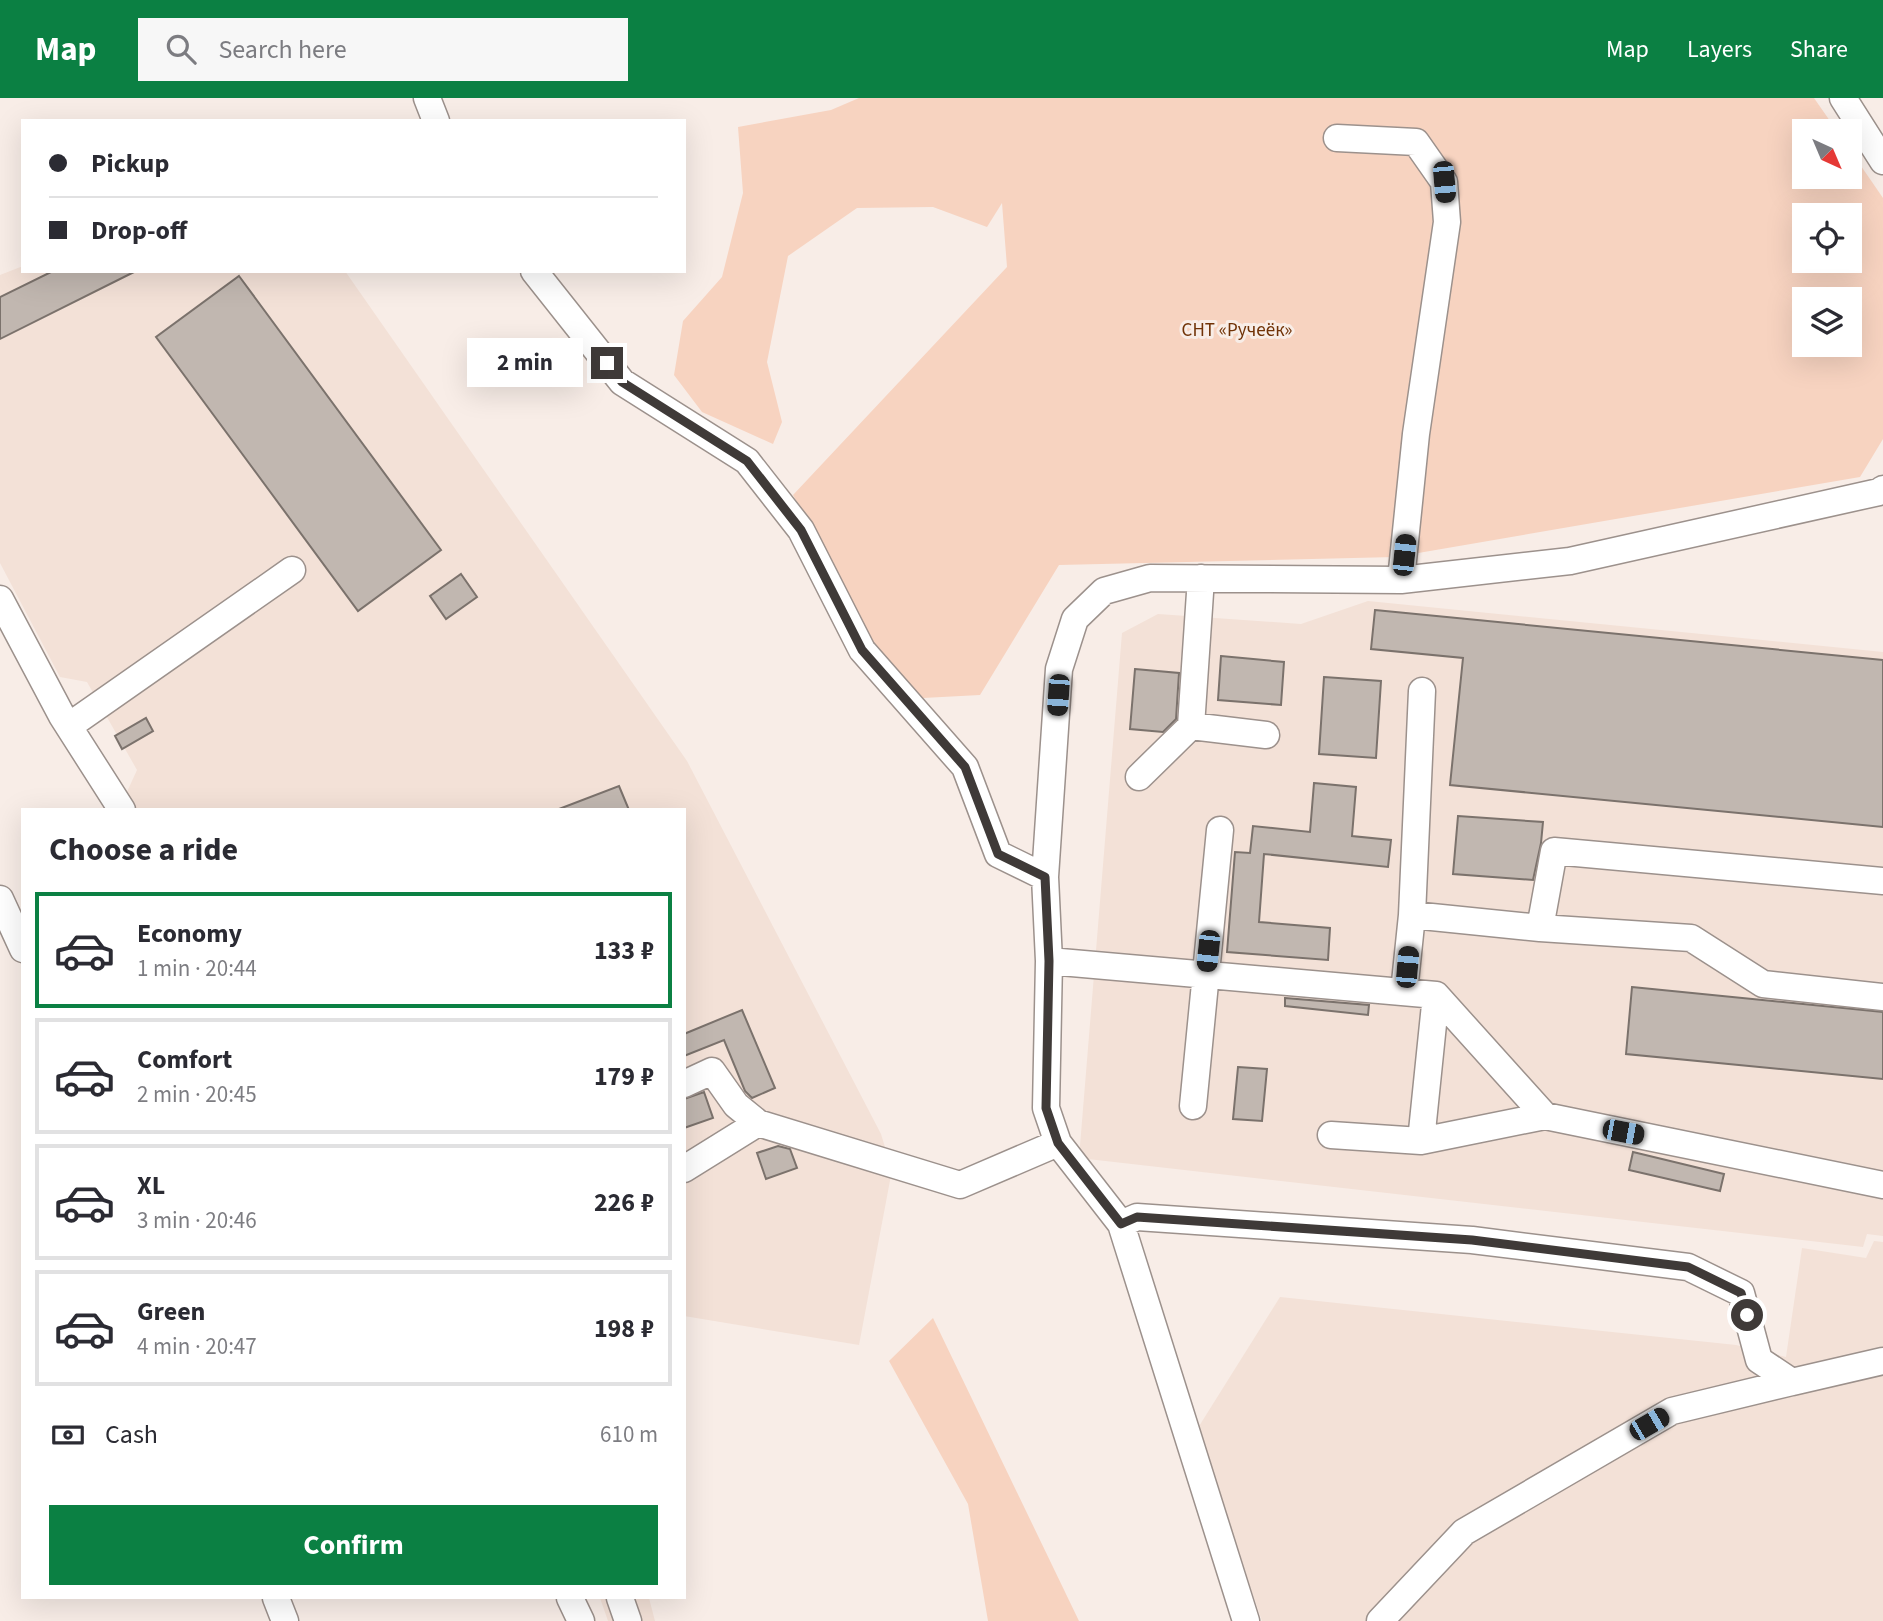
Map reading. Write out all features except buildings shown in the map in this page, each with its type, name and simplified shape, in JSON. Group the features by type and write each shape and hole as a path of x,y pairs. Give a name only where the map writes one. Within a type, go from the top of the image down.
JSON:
{"street":[{"path":"427,98 435,119"},
{"path":"1843,98 1883,161"},
{"path":"1337,138 1416,142 1444,182 1447,222 1416,434 1401,580"},
{"path":"536,273 622,382 747,461 801,530 862,650 965,767 998,854 1045,877"},
{"path":"1246,1621 1121,1224 1058,1143 1046,1108 1049,961 1045,877 1059,669 1075,620 1104,591 1150,578 1401,580 1570,561 1882,491"},
{"path":"69,726 292,570"},
{"path":"1139,777 1191,726 1201,578"},
{"path":"0,599 69,726 121,808"},
{"path":"1404,992 1412,915 1422,691"},
{"path":"1191,726 1266,735"},
{"path":"1193,1106 1220,830"},
{"path":"1539,928 1553,850 1883,881"},
{"path":"0,898 21,945"},
{"path":"1412,915 1539,928 1691,938 1763,984 1883,997"},
{"path":"1049,961 1436,995 1545,1116"},
{"path":"1421,1141 1436,995"},
{"path":"686,1083 712,1071 736,1105 758,1124 960,1185 1058,1143"},
{"path":"1331,1135 1421,1141 1545,1116 1883,1185"},
{"path":"686,1169 758,1124"},
{"path":"1121,1224 1137,1217 1472,1240 1688,1267 1741,1293 1759,1360 1792,1382"},
{"path":"1380,1621 1464,1532 1672,1411 1883,1361"},
{"path":"276,1599 285,1621"},
{"path":"620,1599 628,1621"}],"shaded area":[{"path":"21,267 21,273 346,273 687,761 881,1134 892,1170 859,1345 686,1316 686,808 136,808 126,794 137,770 87,682 60,677 0,563 0,275"},
{"path":"1368,601 1883,652 1883,1236 1867,1234 1863,1247 1079,1158 1122,633 1158,614 1301,624"},
{"path":"1874,1241 1883,1242 1883,1621 1262,1621 1196,1431 1280,1297 1736,1345 1786,1357 1802,1248 1866,1258"},
{"path":"600,1599 649,1599 655,1621 608,1621"}],"green space":[{"name":"СНТ «Ручеёк»","path":"859,98 1814,98 1829,119 1792,119 1792,189 1862,189 1862,167 1883,198 1883,439 1860,477 1395,557 1059,565 980,695 904,699 793,495 1007,267 1002,203 987,227 933,207 857,208 788,256 767,362 782,422 773,444 702,412 674,375 683,321 722,277 743,193 738,127 831,110"},
{"path":"933,1318 1079,1621 988,1621 968,1504 889,1361"}],"route":[{"path":"607,363 622,382 747,461 801,530 862,650 965,767 998,854 1045,877 1049,961 1046,1108 1058,1143 1121,1224 1137,1217 1472,1240 1688,1267 1741,1293 1747,1315"}]}
